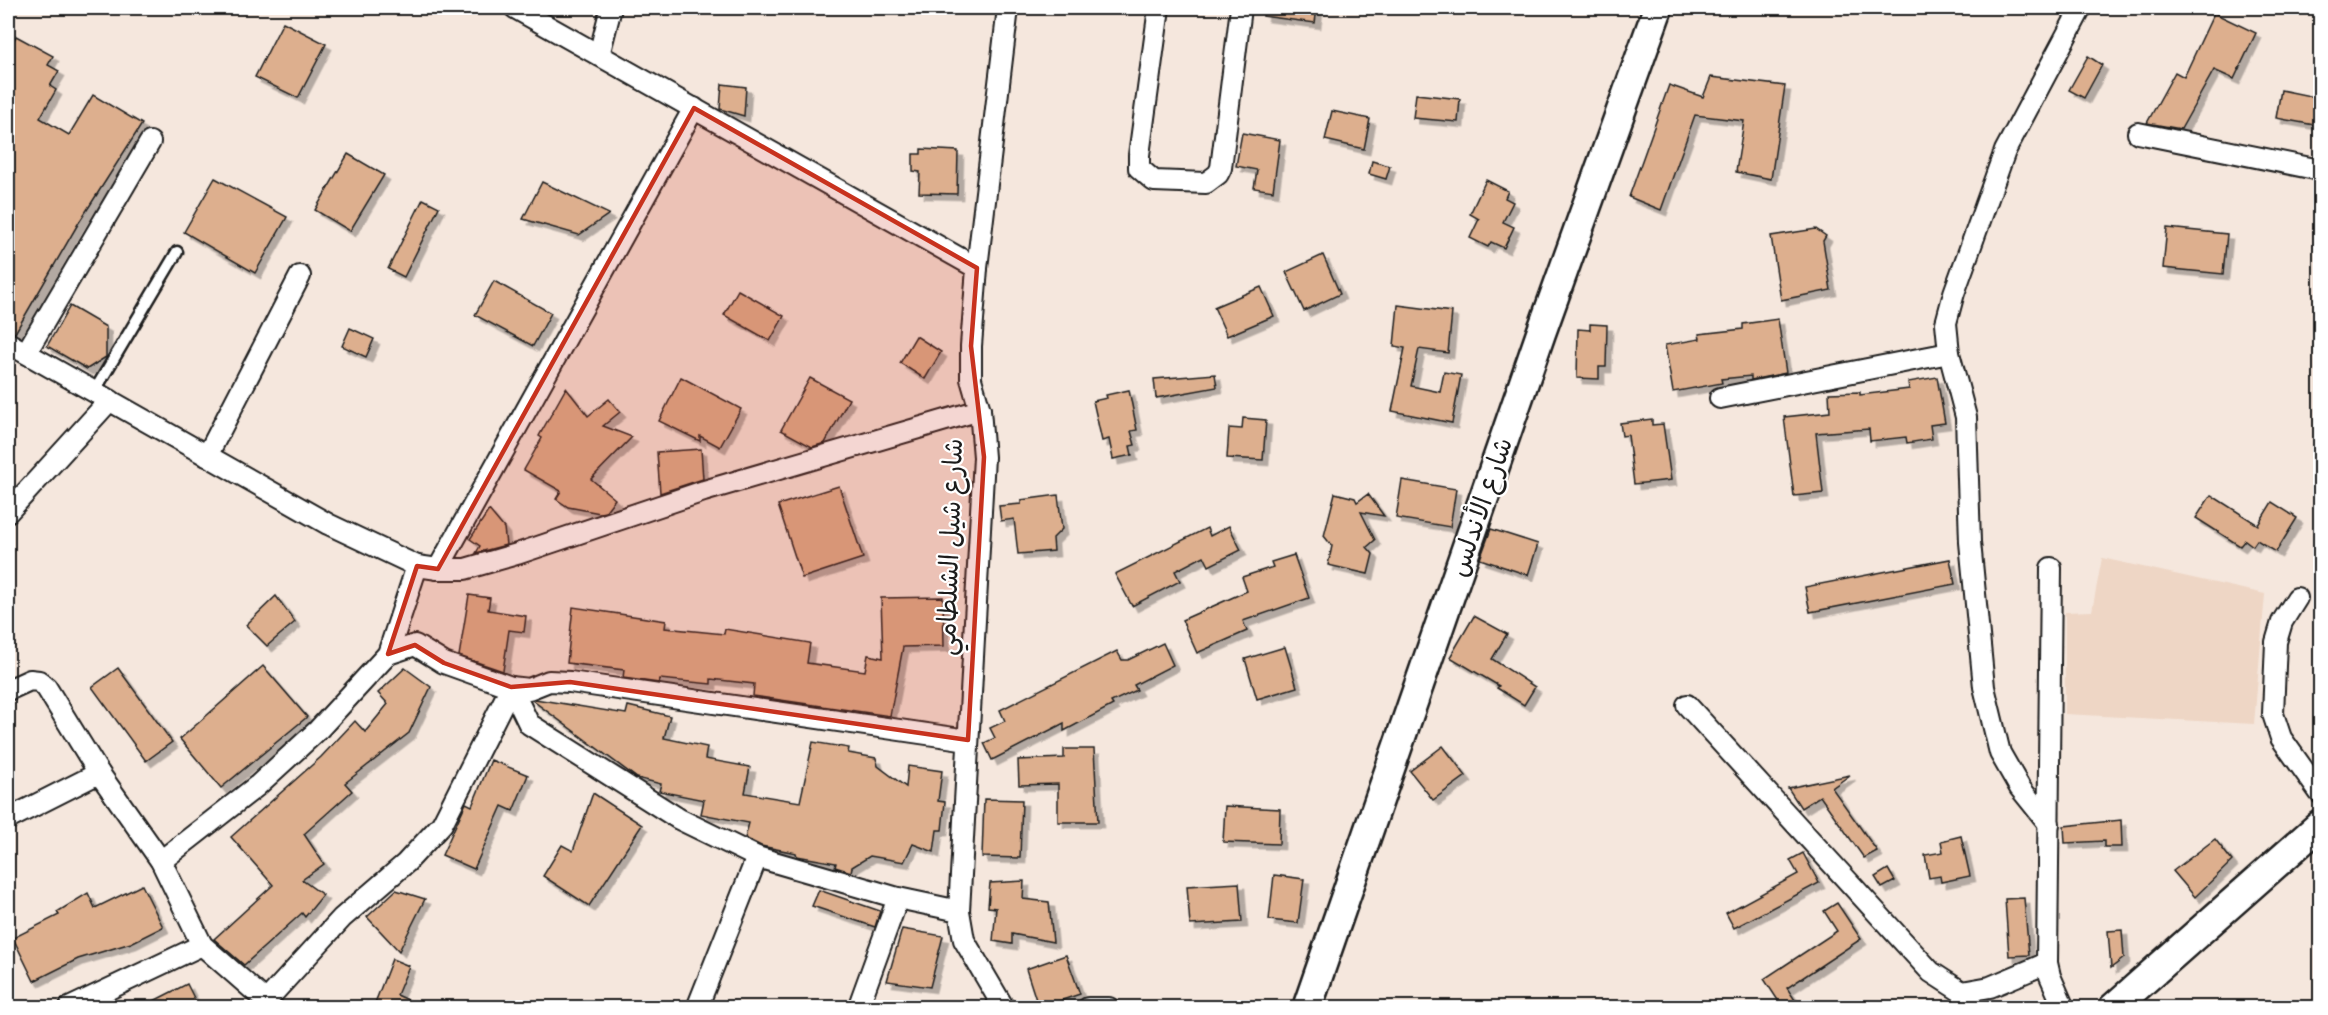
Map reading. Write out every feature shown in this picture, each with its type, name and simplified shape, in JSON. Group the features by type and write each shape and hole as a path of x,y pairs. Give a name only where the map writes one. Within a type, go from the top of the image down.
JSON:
{"main road":[{"name":"شارع الأندلس","path":"1307,1008 1541,333 1658,8"},
{"path":"2113,1008 2320,825"}],"street":[{"path":"515,8 977,268"},
{"path":"599,55 611,8"},
{"name":"شارع شيل الشلطامي","path":"1004,1008 964,940 959,910 984,457 980,411 971,379 971,357 977,268 1008,8"},
{"path":"1159,8 1139,168 1154,181 1206,183 1218,174 1221,168 1240,8"},
{"path":"2049,824 2020,788 2000,753 1984,687 1970,542 1966,417 1949,353 1946,332 1948,310 1998,166 2081,8"},
{"path":"438,569 694,108"},
{"path":"2138,134 2320,170"},
{"path":"26,353 150,142"},
{"path":"207,456 300,276"},
{"path":"8,342 328,524 417,566 438,569 465,569 517,554 704,491 980,411"},
{"path":"1720,398 1949,353"},
{"path":"8,512 102,396"},
{"path":"160,861 257,786 318,730 388,654 417,566"},
{"path":"2051,568 2049,824 2046,879 2047,963 2064,1008"},
{"path":"2297,598 2282,622 2276,642 2273,714 2281,738 2320,793"},
{"path":"388,654 415,645 444,663 511,687 529,688 549,681 570,682 968,740"},
{"path":"8,690 30,680 39,681 46,687 99,773 160,861 202,945 266,1004 342,918 406,863 442,824 511,687"},
{"path":"511,687 529,724 679,819 757,857 898,898 959,910"},
{"path":"1687,705 1931,972 1962,992 1990,987 2047,963"},
{"path":"8,819 99,773"},
{"path":"697,1008 757,857"},
{"path":"858,1008 898,898"},
{"path":"69,1008 202,945"},
{"path":"1088,1008 1108,1008"}],"lane":[{"path":"102,396 177,252"}],"highlighted area":[{"path":"694,108 977,268 971,346 984,457 968,740 570,682 511,687 444,663 415,645 388,654 417,566 438,569"}],"shaded area":[{"path":"2102,558 2265,594 2254,724 2065,714 2065,612 2092,611"}],"building":[{"path":"1264,8 1317,8 1315,23 1263,16"},
{"path":"2214,13 2256,33 2234,79 2214,70 2181,129 2147,123 2175,72 2184,77"},
{"path":"283,22 326,44 298,98 255,77"},
{"path":"16,36 53,56 48,65 59,71 50,86 56,90 40,118 69,135 93,95 142,124 78,224 15,333 8,331 8,52"},
{"path":"2088,56 2102,65 2084,98 2069,90"},
{"path":"1711,77 1785,86 1771,179 1736,172 1744,121 1695,115 1661,210 1629,197 1669,85 1703,97"},
{"path":"722,84 746,87 744,116 720,109"},
{"path":"2281,90 2320,98 2320,126 2276,118"},
{"path":"1416,94 1460,99 1458,122 1413,118"},
{"path":"1332,111 1370,119 1364,149 1325,140"},
{"path":"1242,133 1280,140 1273,191 1254,188 1257,170 1236,166"},
{"path":"921,149 958,151 957,194 919,193 920,172 913,171 913,154 921,154"},
{"path":"348,154 384,175 350,231 315,210"},
{"path":"1372,161 1390,166 1386,179 1369,174"},
{"path":"215,178 287,217 255,273 184,232"},
{"path":"1486,180 1508,191 1505,198 1513,202 1503,222 1514,227 1504,248 1491,242 1488,247 1470,238 1479,219 1470,214"},
{"path":"542,182 609,214 579,235 523,219"},
{"path":"423,199 439,207 404,277 388,269"},
{"path":"2167,228 2227,234 2223,274 2163,268"},
{"path":"1816,229 1826,236 1823,241 1831,290 1781,300 1771,236"},
{"path":"1323,255 1340,294 1304,311 1286,272"},
{"path":"494,281 551,313 533,346 475,315"},
{"path":"1261,287 1274,316 1227,336 1214,307"},
{"path":"738,290 784,316 770,341 724,315"},
{"path":"1398,305 1452,312 1448,353 1419,349 1411,386 1440,392 1444,372 1461,375 1452,423 1392,411 1405,348 1394,346"},
{"path":"70,306 106,327 106,357 87,369 47,346"},
{"path":"1778,319 1786,373 1751,380 1751,376 1721,379 1722,383 1673,392 1665,345 1700,339 1699,334 1743,329 1743,324"},
{"path":"1590,324 1607,325 1606,367 1599,367 1599,379 1577,378 1578,329 1590,330"},
{"path":"350,328 374,339 366,357 342,346"},
{"path":"916,336 941,352 925,379 900,363"},
{"path":"1215,374 1217,387 1156,398 1154,379"},
{"path":"681,377 741,409 720,447 700,436 700,441 659,421"},
{"path":"1937,377 1945,423 1930,425 1932,439 1907,443 1906,437 1870,441 1869,429 1816,433 1823,493 1794,496 1784,417 1830,412 1829,393 1860,392 1860,395 1909,389 1908,382"},
{"path":"810,378 849,399 825,443 812,447 781,430"},
{"path":"566,388 588,416 609,399 620,412 603,426 632,437 591,479 615,499 605,512 568,507 556,499 561,491 524,470 542,438 539,436"},
{"path":"1129,390 1137,430 1131,431 1135,445 1130,446 1132,455 1113,459 1109,439 1102,441 1093,401 1107,398 1106,395"},
{"path":"1243,418 1266,420 1263,460 1227,458 1229,428 1242,429"},
{"path":"1652,419 1652,425 1663,424 1671,480 1634,484 1628,435 1622,436 1620,423"},
{"path":"701,449 703,479 660,493 657,452"},
{"path":"1402,480 1456,489 1450,527 1396,518"},
{"path":"839,486 863,558 802,578 778,505"},
{"path":"1335,493 1355,498 1357,502 1368,494 1384,516 1361,512 1375,540 1367,547 1373,554 1368,574 1328,565 1332,546 1324,536"},
{"path":"1058,495 1062,529 1053,538 1054,551 1018,554 1014,519 1001,521 999,506 1021,504 1021,500"},
{"path":"2211,495 2258,525 2272,502 2297,518 2276,552 2257,540 2253,546 2245,540 2240,546 2196,518"},
{"path":"489,510 504,528 506,545 476,553 480,546 470,539"},
{"path":"1229,526 1241,550 1209,566 1204,556 1175,571 1180,581 1132,606 1115,574 1207,528 1210,536"},
{"path":"1491,529 1538,544 1528,575 1480,559"},
{"path":"1294,555 1309,598 1243,621 1247,631 1197,653 1182,620 1247,591 1242,577 1273,567 1271,562"},
{"path":"1950,559 1955,584 1810,612 1805,587"},
{"path":"469,595 490,598 488,610 526,616 524,632 509,630 503,671 459,656"},
{"path":"276,596 295,622 267,646 246,625"},
{"path":"943,597 944,646 903,647 890,716 753,696 754,684 711,679 711,684 660,679 659,683 623,678 624,670 567,663 573,607 666,621 665,628 724,634 725,629 810,643 807,663 865,671 868,655 883,658 881,598"},
{"path":"1474,616 1507,634 1492,659 1535,687 1524,705 1497,688 1499,686 1450,657"},
{"path":"1163,643 1173,665 1134,685 1137,690 1111,702 1113,705 1064,731 1064,723 992,760 984,743 995,738 990,728 1005,721 1000,710 1117,651 1122,660 1128,660"},
{"path":"1285,647 1297,687 1257,699 1245,659"},
{"path":"263,666 307,717 221,788 180,739"},
{"path":"118,668 172,742 146,761 92,687"},
{"path":"405,668 431,687 409,733 345,783 352,791 304,834 324,864 302,880 323,895 305,917 302,913 244,965 214,939 273,885 231,837 321,757 355,721 365,732 388,704 378,693"},
{"path":"532,700 626,714 628,706 670,716 664,738 707,747 705,759 750,767 745,793 800,802 813,742 849,748 848,753 876,758 878,766 906,787 908,766 942,771 938,801 945,802 942,830 937,830 934,852 913,844 904,862 870,856 852,867 851,872 835,867 836,863 761,846 745,838 749,823 701,814 704,800 659,791 661,784 637,778"},
{"path":"1443,746 1466,776 1433,800 1410,771"},
{"path":"1064,749 1094,749 1098,822 1058,822 1058,784 1019,785 1018,760 1064,758"},
{"path":"491,760 528,775 513,811 502,806 474,869 442,855 466,803 472,806"},
{"path":"1850,775 1832,788 1877,851 1864,858 1820,796 1801,808 1788,788"},
{"path":"593,793 642,825 589,906 543,876 562,845 573,851"},
{"path":"984,799 1022,800 1020,858 982,857"},
{"path":"1225,806 1280,809 1279,844 1223,842"},
{"path":"2121,820 2122,847 2104,847 2104,841 2065,843 2064,826"},
{"path":"1961,836 1970,876 1941,882 1940,876 1929,878 1925,855 1943,852 1941,841"},
{"path":"2215,839 2232,861 2195,897 2173,871"},
{"path":"1803,853 1819,883 1734,928 1726,913 1798,874 1790,860"},
{"path":"1888,869 1895,881 1882,888 1875,877"},
{"path":"1274,875 1304,879 1298,923 1269,920"},
{"path":"1024,881 1023,899 1049,902 1053,942 1012,934 1012,944 993,941 996,908 988,907 990,883"},
{"path":"1239,883 1242,922 1190,925 1187,886"},
{"path":"142,885 163,927 131,943 78,959 34,981 13,938 59,915 57,912 88,893 95,908"},
{"path":"396,890 425,899 399,951 367,917"},
{"path":"819,890 880,911 875,927 812,906"},
{"path":"2024,898 2029,955 2009,956 2005,899"},
{"path":"1837,903 1861,939 1787,988 1795,1000 1783,1008 1764,979 1837,931 1824,911"},
{"path":"902,929 943,936 930,987 887,981"},
{"path":"2122,930 2124,958 2111,968 2108,931"},
{"path":"1066,955 1080,994 1045,1006 1043,1001 1037,1003 1026,969"},
{"path":"392,959 409,966 397,995 426,1008 373,1008"},
{"path":"187,984 199,1008 140,1008"}]}
